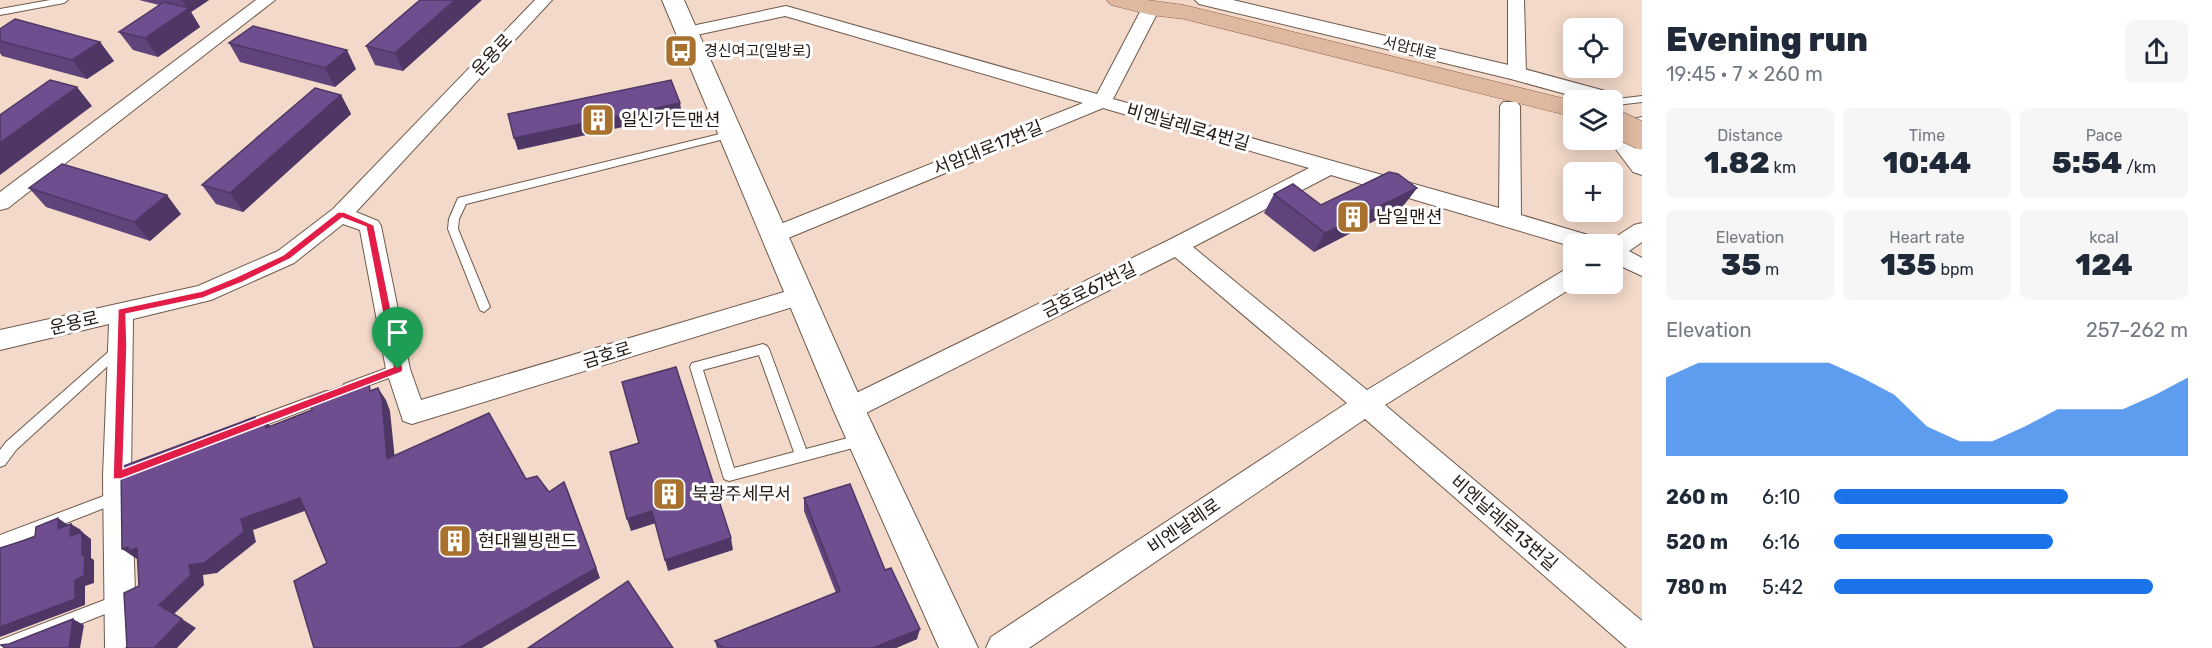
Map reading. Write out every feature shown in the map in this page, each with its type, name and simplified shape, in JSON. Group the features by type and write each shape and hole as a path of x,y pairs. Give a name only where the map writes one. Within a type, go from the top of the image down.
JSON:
{"main road":[{"name":"서암대로","path":"1119,0 1151,8 1189,4"},
{"path":"1189,4 1563,95"},
{"path":"1189,4 1563,106"},
{"path":"1151,8 1177,20 1563,120"}],"street":[{"path":"0,203 267,0"},
{"name":"운용로","path":"0,340 203,294 240,280 286,257 341,214 544,0"},
{"path":"673,0 849,408 959,648"},
{"path":"1512,1 1517,74"},
{"name":"서암대로","path":"1189,4 1517,74 1626,119"},
{"path":"687,32 791,6"},
{"name":"비엔날레로4번길","path":"791,6 1102,102 1563,236"},
{"path":"1102,102 1151,8"},
{"name":"서암대로17번길","path":"776,235 1102,102"},
{"path":"1510,106 1510,219"},
{"path":"1626,119 1642,166"},
{"name":"금호로67번길","path":"849,408 1177,246 1327,168"},
{"path":"341,214 370,225 398,369"},
{"path":"1623,244 1642,231"},
{"path":"1177,246 1366,404"},
{"path":"1623,258 1642,268"},
{"name":"비엔날레로","path":"1002,648 1366,404 1563,282"},
{"name":"금호로","path":"398,369 412,413 801,296"},
{"path":"121,312 121,648"},
{"name":"비엔날레로13번길","path":"1366,404 1642,641"}],"lane":[{"path":"0,12 64,0"},
{"path":"1626,119 1642,99"},
{"path":"484,308 453,229 454,219 462,201 732,134"},
{"path":"0,461 11,446 122,346"},
{"path":"802,456 763,349 696,367 729,475 802,456 864,439"},
{"path":"236,431 398,369"},
{"path":"0,542 120,482"},
{"path":"0,648 121,601"}],"building":[{"path":"420,0 455,0 395,53 366,46"},
{"path":"164,2 189,8 145,38 119,32"},
{"path":"15,19 100,42 72,60 0,41 0,29"},
{"path":"253,26 347,50 325,68 229,43"},
{"path":"50,80 77,87 0,143 0,115"},
{"path":"671,80 680,103 514,138 508,114"},
{"path":"315,88 341,95 230,193 202,185"},
{"path":"62,164 167,195 134,222 29,188"},
{"path":"1389,172 1398,174 1417,188 1325,233 1274,194 1293,184 1321,205"},
{"name":"북광주세무서","path":"676,367 731,538 665,560 652,511 627,519 610,452 639,443 622,382"},
{"path":"359,380 361,386 369,383 370,391 378,388 382,399 387,459 489,413 526,479 537,476 549,492 564,482 596,568 459,648 314,648 294,581 327,563 300,498 241,519 244,532 204,563 189,565 191,575 159,605 182,619 154,648 126,648 124,593 139,586 137,548 128,551 128,547 122,549 121,467 255,417 256,422 264,419 266,428 312,410 310,398"},
{"path":"850,484 885,570 891,568 920,629 873,648 724,648 715,641 840,591 804,498"},
{"path":"58,518 58,529 71,524 70,536 82,532 82,555 85,554 84,576 75,580 75,599 0,627 0,548 35,537 36,527"},
{"path":"628,581 673,648 528,648"},
{"path":"73,619 69,648 5,648 1,645 9,644"}],"place":[{"name":"경신여고(일방로)","path":"681,51"},
{"name":"일신가든맨션","path":"598,120"},
{"name":"남일맨션","path":"1353,217"},
{"name":"북광주세무서","path":"669,494"},
{"name":"현대웰빙랜드","path":"455,541"}],"route":[{"path":"341,214 370,225 398,369 117,476 122,346 121,312 203,294 240,280 286,257 341,214"}]}
